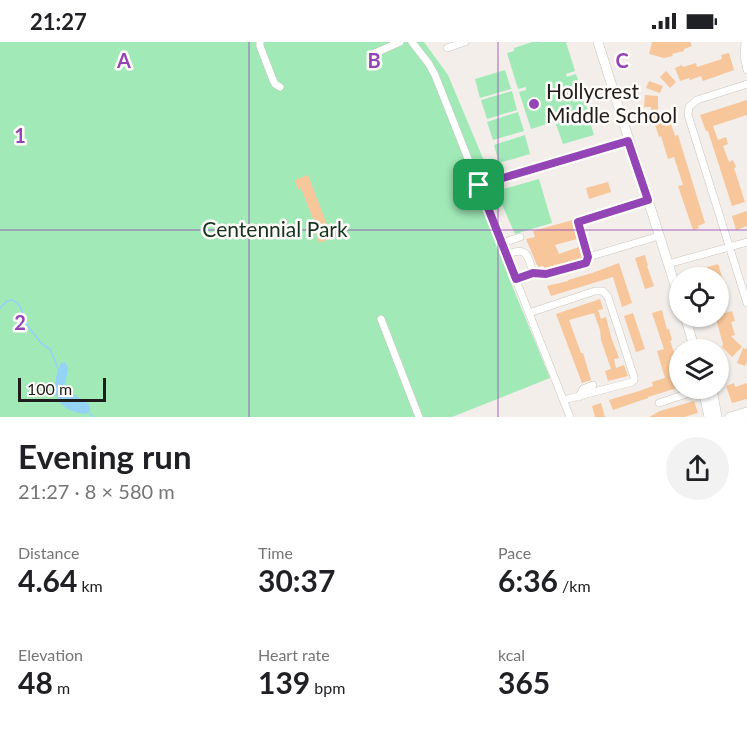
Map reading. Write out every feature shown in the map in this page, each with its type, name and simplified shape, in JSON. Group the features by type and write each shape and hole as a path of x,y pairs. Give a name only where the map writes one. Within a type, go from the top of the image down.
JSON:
{"main road":[{"path":"598,42 669,267"},
{"path":"705,399 709,417"},
{"path":"713,399 717,417"},
{"path":"730,417 747,412"}],"street":[{"path":"260,42 273,80 280,87"},
{"path":"375,53 400,42"},
{"path":"412,42 435,75 570,417"},
{"path":"447,48 465,42"},
{"path":"745,42 744,56 747,70"},
{"path":"747,84 697,100 688,107 688,115 747,303"},
{"path":"479,185 628,141"},
{"path":"516,279 533,273 546,274 586,263 588,257 578,222 648,200"},
{"path":"588,257 659,236"},
{"path":"502,243 520,237"},
{"path":"668,264 747,242"},
{"path":"507,255 522,250 526,254 533,273"},
{"path":"529,313 595,291 603,291 606,294 634,379 632,382 564,400"},
{"path":"381,319 419,417"},
{"path":"579,396 583,389 593,385"},
{"path":"659,402 669,399"}],"green space":[{"name":"Centennial Park","path":"0,42 424,42 448,75 487,168 476,172 509,278 550,378 452,417 0,417"},
{"path":"532,42 566,42 575,71 566,74 567,77 576,74 588,111 531,129 519,92 526,90 526,87 518,89 507,53"},
{"path":"505,70 511,89 480,98 475,79"},
{"path":"512,91 517,110 487,119 481,100"},
{"path":"518,112 524,131 493,140 487,122"},
{"path":"588,115 594,135 563,144 556,124"},
{"path":"525,135 530,154 499,163 494,145"},
{"path":"539,179 552,223 515,234 496,191"}],"water":[{"path":"65,362 68,368 65,386 90,405 90,411 86,414 67,408 57,397 55,382 57,373 61,363"}],"building":[{"path":"652,42 690,42 692,46 664,58 649,54"},
{"path":"729,53 734,70 703,81 701,76 680,81 675,68 696,63 697,67 722,59 721,55"},
{"path":"666,71 676,82 670,88 660,77"},
{"path":"649,81 663,86 660,93 646,88"},
{"path":"645,95 658,96 658,115 663,114 666,126 671,124 675,136 678,135 705,223 698,226 699,228 693,230 678,186 683,185 674,157 668,159 655,124 650,125 651,107 644,107"},
{"path":"747,100 747,115 713,126 718,140 726,137 728,144 723,146 729,162 733,160 736,167 734,168 745,202 732,206 708,131 700,115"},
{"path":"308,175 332,238 319,243 316,233 318,232 301,188 298,190 295,180"},
{"path":"608,182 611,192 589,199 586,188"},
{"path":"747,211 747,226 736,230 732,216"},
{"path":"573,220 577,239 555,245 559,254 579,247 582,258 545,268 539,267 526,239 535,237 533,231"},
{"path":"645,255 654,286 645,289 635,258"},
{"path":"619,263 632,303 622,307 613,277 551,296 547,286 568,281"},
{"path":"600,299 603,309 598,310 601,319 606,317 619,358 614,359 616,368 624,365 628,376 608,381 605,371 611,369 594,313 569,320 591,380 582,383 556,314"},
{"path":"662,310 672,339 669,339 669,390 613,410 609,400 653,386 652,382 665,378 657,351 664,349 652,313"},
{"path":"732,311 735,321 731,322 735,335 731,336 742,347 732,357 729,354 729,339 722,339 718,327 729,327 729,312"},
{"path":"633,313 645,349 636,352 624,316"},
{"path":"743,348 747,349 745,366 737,363"},
{"path":"734,383 735,387 747,383 747,399 732,403 729,385"},
{"path":"694,401 698,413 684,417 649,417 660,411"},
{"path":"601,403 605,417 595,417 592,406"}],"waterway":[{"path":"0,308 7,301 13,300 17,303 26,324 42,344 50,349 58,369"},
{"path":"89,413 94,417"}],"place":[{"name":"Hollycrest Middle School","path":"534,104"}],"route":[{"path":"628,141 648,200 578,222 588,257 586,263 546,274 533,273 516,279 479,185 628,141"}]}
